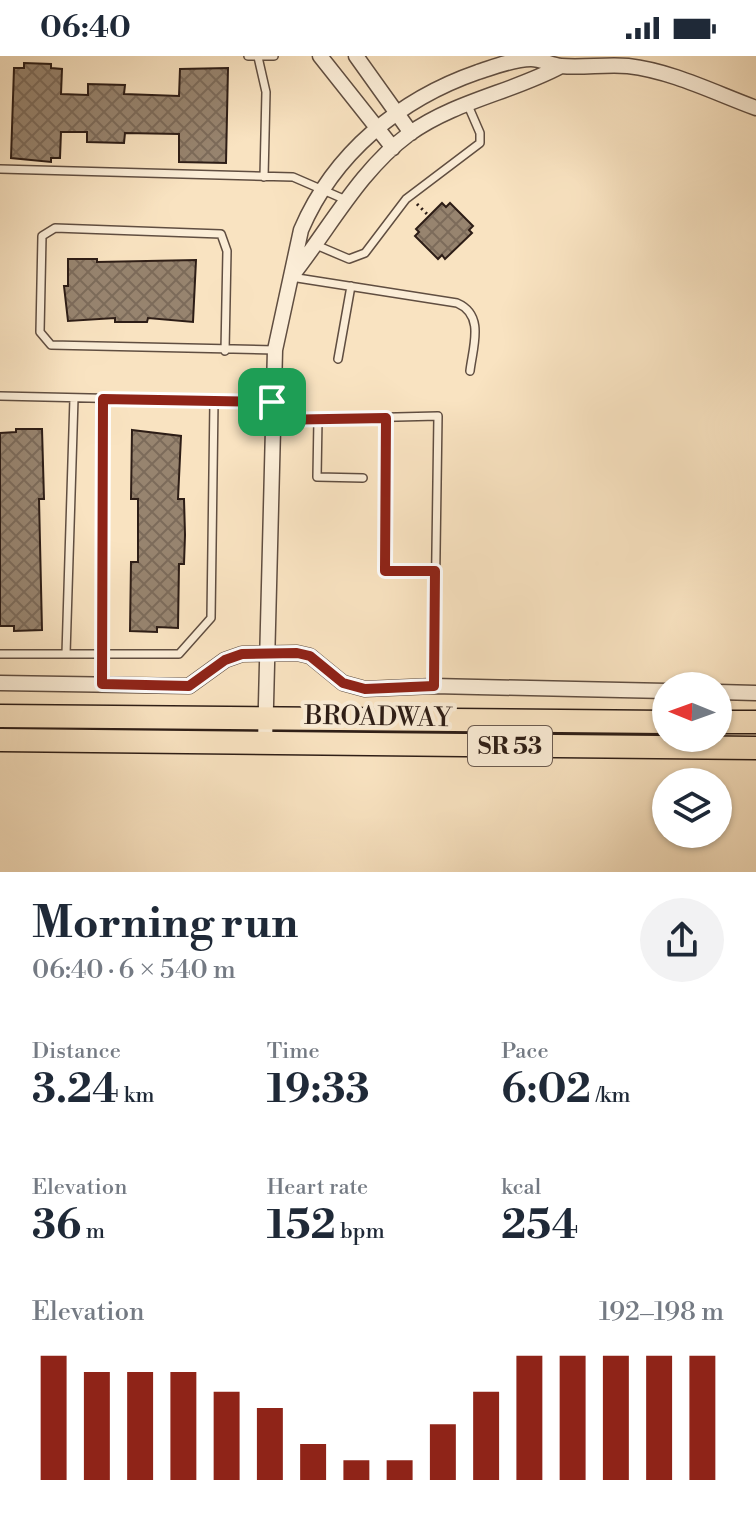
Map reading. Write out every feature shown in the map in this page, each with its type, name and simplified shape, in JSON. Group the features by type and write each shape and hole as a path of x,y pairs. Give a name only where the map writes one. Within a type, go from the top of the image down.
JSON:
{"main road":[{"name":"BROADWAY","path":"0,716 652,722"},
{"path":"732,722 756,722"},
{"name":"BROADWAY","path":"0,740 756,748"}],"street":[{"path":"320,56 393,148"},
{"path":"356,56 411,133"},
{"path":"265,743 275,350 301,230 323,190 345,160 396,111 460,78 504,60 531,59 561,66"},
{"path":"291,277 346,200 393,148 411,133 467,103 531,82 561,66 586,60 631,66 661,73 756,108"},
{"path":"0,683 189,686 225,660 242,654 267,653 310,656 335,679 365,689 434,686 652,691"},
{"path":"732,692 756,693"}],"lane":[{"path":"248,56 274,56"},
{"path":"258,57 266,92 264,177"},
{"path":"316,245 341,257 358,259 409,196 480,143 480,133 467,103"},
{"path":"0,169 293,177 346,200"},
{"path":"225,351 227,251 221,234 55,228 42,236 40,332 51,345 225,351 275,350"},
{"path":"291,277 467,307 475,322 470,371"},
{"path":"338,359 351,286"},
{"path":"0,396 272,402"},
{"path":"66,654 74,398"},
{"path":"102,684 103,399"},
{"path":"0,654 179,654 211,618 214,401"},
{"path":"272,420 438,416 434,686"},
{"path":"386,418 385,571 435,571"},
{"path":"318,419 317,477 363,478"}],"path":[{"path":"409,196 429,216"}],"building":[{"path":"24,63 51,64 51,68 62,69 61,94 88,95 88,84 125,85 124,94 179,96 180,69 228,68 226,163 179,162 179,134 125,133 124,143 87,142 87,132 61,132 60,158 51,158 51,162 11,158 14,68 24,68"},
{"path":"442,203 446,207 450,203 473,226 469,230 472,233 445,259 442,255 438,259 415,236 419,232 416,229"},
{"path":"68,259 97,259 97,262 196,260 193,322 148,318 147,322 115,322 115,318 68,321 64,286 68,286"},
{"path":"16,429 42,429 44,499 39,499 42,630 14,631 14,626 0,626 0,433 16,432"},
{"path":"132,430 181,436 178,499 184,499 185,535 184,564 179,564 178,628 157,627 157,632 130,631 131,562 138,562 138,499 131,499"}],"route":[{"path":"103,399 272,402 272,420 386,418 385,571 435,571 434,686 365,689 343,683 328,675 310,656 297,653 242,654 225,660 189,686 102,684 103,399"}]}
